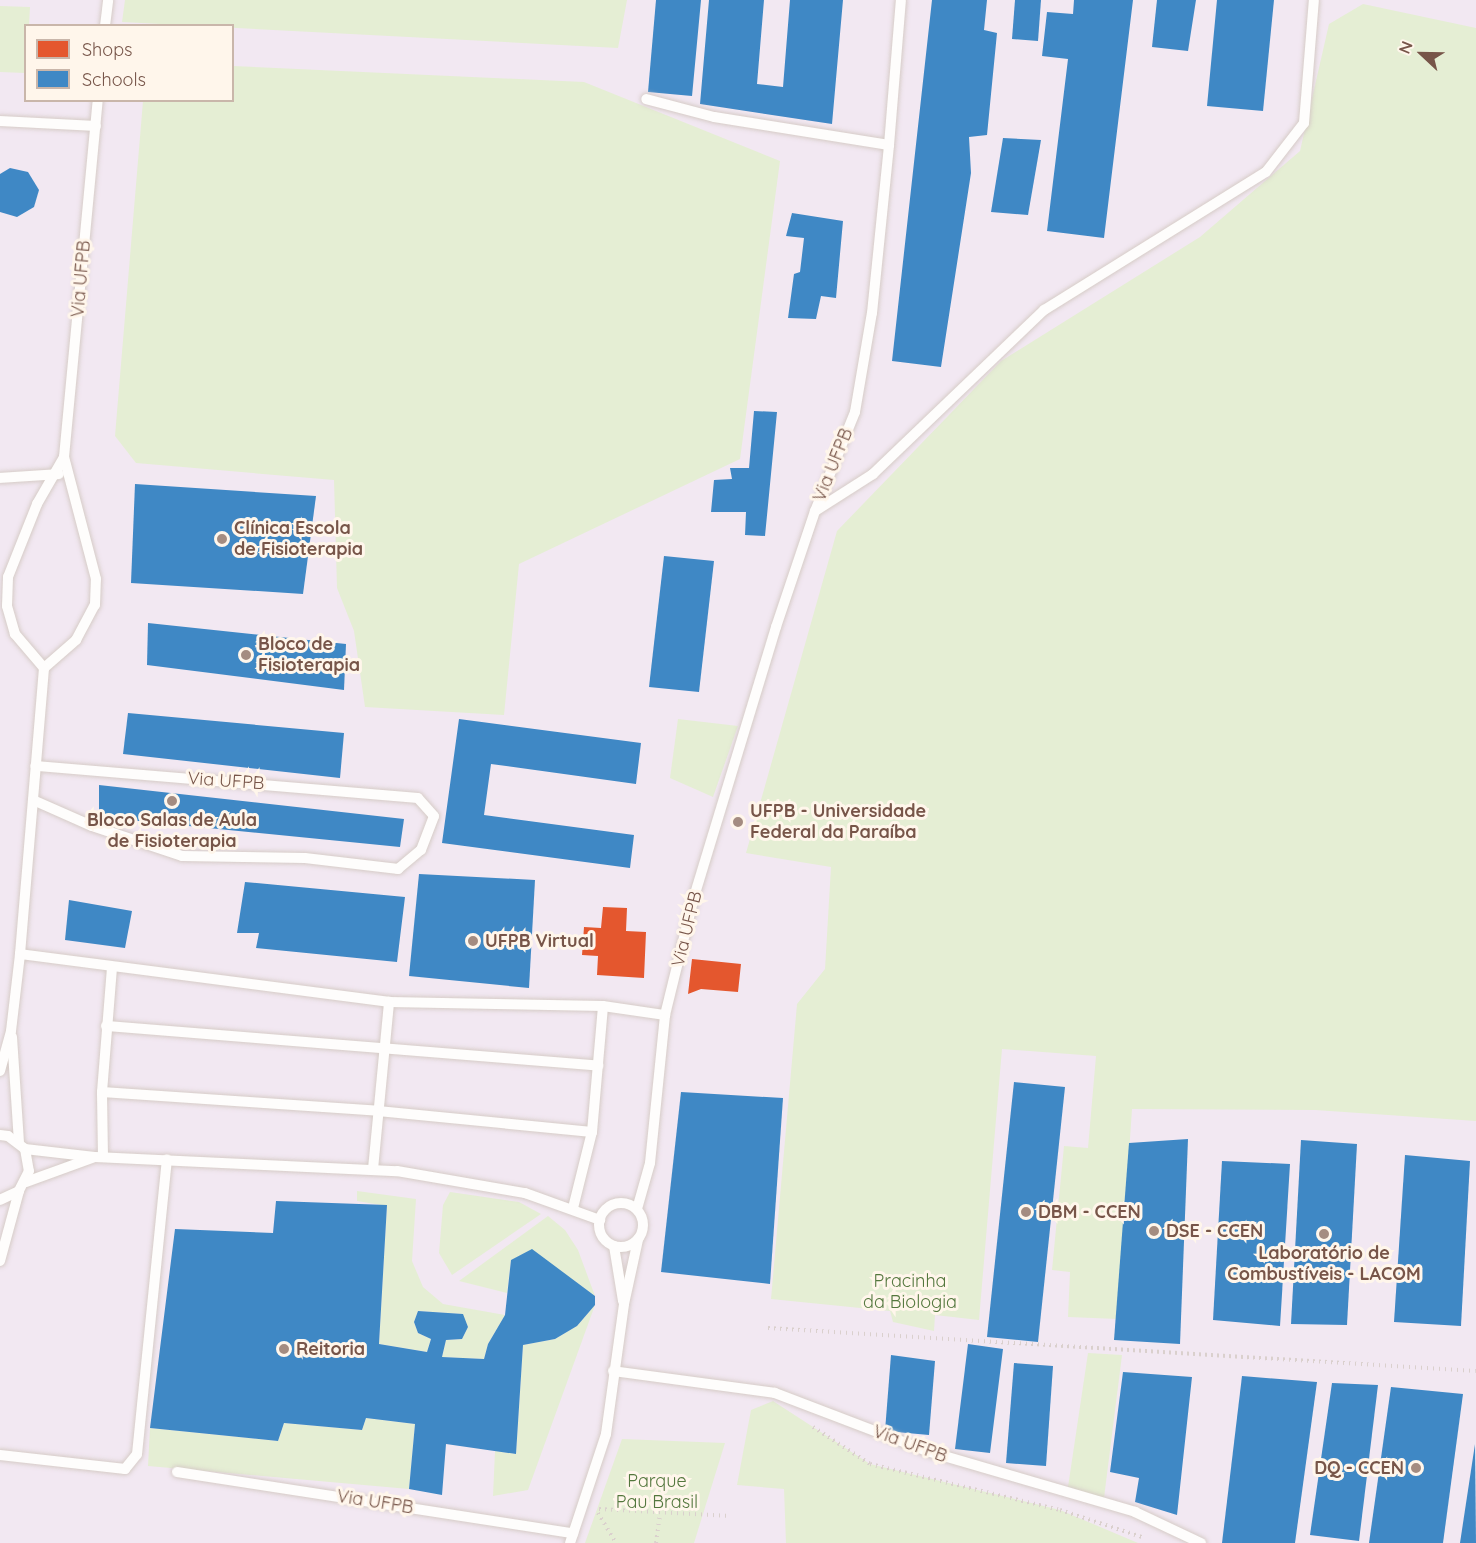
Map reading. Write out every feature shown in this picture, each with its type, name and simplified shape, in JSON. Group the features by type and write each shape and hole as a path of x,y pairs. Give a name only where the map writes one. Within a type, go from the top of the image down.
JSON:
{"lane":[{"path":"105,24 108,0"},
{"name":"Via UFPB","path":"637,1209 650,1163 666,1015 694,897 815,511 855,412 872,313 901,0"},
{"path":"815,511 873,474 1044,310 1266,172 1304,123 1314,0"},
{"path":"646,99 714,117 889,145"},
{"name":"Via UFPB","path":"64,458 37,504 8,577 7,606 15,634 44,668 76,640 95,605 96,579 64,458 98,102"},
{"path":"0,121 96,126"},
{"path":"0,478 69,474"},
{"path":"0,1071 11,1030 20,954 44,668"},
{"name":"Via UFPB","path":"33,800 92,826 182,856 304,858 398,869 421,850 434,816 418,798 35,766"},
{"path":"20,954 112,969 389,1002 603,1006 666,1015"},
{"path":"99,1157 106,1026 112,969"},
{"path":"373,1169 389,1002"},
{"path":"573,1208 592,1132 603,1006"},
{"path":"106,1026 598,1066"},
{"path":"0,1261 29,1160 22,1146 17,1074 11,1030"},
{"path":"102,1092 378,1111 592,1132"},
{"path":"0,1135 22,1146 99,1157 373,1169 496,1187 573,1208 600,1220"},
{"path":"0,1200 23,1187 99,1157"},
{"path":"0,1455 125,1469 137,1454 167,1160"},
{"path":"616,1204 637,1209 643,1221 638,1240 629,1246 614,1246 603,1238 600,1220 604,1212 616,1204"},
{"name":"Via UFPB","path":"177,1472 572,1538 606,1434 624,1304 638,1240"},
{"name":"Via UFPB","path":"614,1246 624,1304"},
{"name":"Via UFPB","path":"613,1371 775,1393 927,1451 1135,1512 1201,1543"}],"path":[{"path":"768,1328 1476,1371"},
{"path":"802,1420 870,1464 1060,1510 1150,1539"},
{"path":"595,1522 602,1500"},
{"path":"599,1511 731,1516"},
{"path":"599,1511 616,1543"},
{"path":"656,1543 660,1513"}],"shaded area":[{"name":"UFPB - Universidade Federal da Paraíba","path":"0,0 1476,0 1476,1543 0,1543"}],"green space":[{"path":"125,0 627,0 618,48 234,28 234,24 122,22"},
{"name":"Pracinha da Biologia","path":"1363,4 1476,28 1476,1121 1315,1110 1132,1109 1118,1319 1068,1317 1070,1272 1052,1270 1064,1146 1088,1148 1096,1056 1002,1049 979,1320 935,1315 934,1331 893,1322 890,1311 771,1299 797,1004 825,969 831,867 746,853 837,531 1001,361 1200,237 1300,151 1329,24"},
{"path":"0,6 30,7 29,24 24,24 24,73 0,72"},
{"path":"234,66 584,82 780,161 740,459 519,564 504,715 365,707 354,631 337,588 334,480 136,463 115,436 143,102 234,102"},
{"path":"678,719 738,726 713,797 670,778"},
{"path":"357,1191 416,1199 412,1261 423,1287 443,1304 505,1315 488,1344 484,1359 442,1357 446,1340 462,1339 468,1327 462,1314 418,1311 414,1322 418,1333 431,1339 427,1352 379,1344 387,1206 357,1201"},
{"path":"450,1192 519,1202 541,1214 452,1275 439,1253 443,1205"},
{"path":"548,1216 565,1230 578,1250 595,1296 532,1250 511,1260 507,1293 459,1281"},
{"path":"595,1305 528,1490 493,1496 495,1451 516,1454 523,1345 555,1339 577,1326"},
{"path":"1088,1353 1122,1355 1104,1498 1068,1487"},
{"path":"773,1401 870,1464 1060,1510 1138,1543 786,1543 784,1489 737,1485 751,1410"},
{"path":"366,1418 415,1424 409,1489 148,1466 150,1428 278,1441 284,1423 362,1430"},
{"name":"Parque Pau Brasil","path":"622,1439 725,1443 694,1543 585,1543"}],"building: Shops":[{"path":"603,907 627,908 626,931 646,932 644,978 597,975 598,956 582,955 584,927 601,928"},
{"path":"692,959 741,964 738,992 701,989 688,994"}],"building: Schools":[{"path":"656,0 701,0 692,96 648,92"},
{"path":"709,0 764,0 757,84 783,87 790,0 843,0 832,124 700,104"},
{"path":"932,0 987,0 984,30 997,33 987,135 969,137 971,173 941,367 892,361"},
{"path":"1015,0 1041,0 1038,41 1012,39"},
{"path":"1074,0 1133,0 1104,238 1047,231 1068,59 1042,56 1047,12 1073,14"},
{"path":"1157,0 1196,0 1188,51 1152,47"},
{"path":"1217,0 1274,0 1263,111 1207,106"},
{"path":"1003,138 1041,140 1028,215 991,212"},
{"path":"10,168 28,172 39,190 34,207 17,217 0,212 0,174"},
{"path":"792,213 843,221 836,298 821,296 816,319 788,318 794,274 800,272 804,238 786,236"},
{"path":"754,411 777,412 765,536 745,535 746,512 711,512 714,480 732,479 730,468 749,468"},
{"name":"Clínica Escola de Fisioterapia","path":"135,484 316,496 303,594 131,583"},
{"path":"664,556 714,561 699,692 649,687"},
{"name":"Bloco de Fisioterapia","path":"148,623 346,644 344,690 147,665"},
{"path":"128,713 344,733 340,778 123,754"},
{"path":"459,719 641,743 636,784 491,764 484,815 634,835 630,868 442,843"},
{"name":"Bloco Salas de Aula de Fisioterapia","path":"99,785 404,819 400,847 99,817"},
{"name":"UFPB Virtual","path":"419,874 535,880 529,988 409,976"},
{"path":"245,882 405,897 397,962 256,948 259,933 237,933"},
{"path":"69,900 132,911 125,948 65,940"},
{"name":"DBM - CCEN","path":"1014,1082 1065,1087 1038,1342 987,1337"},
{"path":"681,1092 783,1098 770,1284 661,1272"},
{"name":"DSE - CCEN","path":"1188,1139 1180,1344 1114,1340 1129,1143"},
{"name":"Laboratório de Combustíveis - LACOM","path":"1301,1140 1357,1144 1347,1325 1291,1324"},
{"path":"1405,1155 1470,1161 1461,1326 1394,1322"},
{"name":"DSE - CCEN","path":"1222,1161 1290,1164 1280,1326 1213,1320"},
{"name":"Reitoria","path":"276,1201 387,1205 379,1344 427,1352 431,1339 418,1333 414,1322 418,1311 463,1314 468,1327 462,1339 446,1340 442,1357 484,1359 488,1344 505,1315 511,1260 532,1249 595,1296 595,1305 577,1326 555,1339 523,1345 516,1454 446,1444 442,1495 409,1489 415,1424 366,1418 362,1430 284,1423 278,1441 150,1428 175,1229 273,1233"},
{"path":"968,1344 1003,1349 990,1453 955,1449"},
{"path":"891,1355 935,1361 929,1435 885,1431"},
{"path":"1014,1363 1053,1366 1046,1466 1006,1463"},
{"path":"1123,1372 1192,1377 1177,1515 1135,1502 1139,1478 1110,1472"},
{"path":"1242,1376 1317,1382 1295,1543 1222,1543"},
{"name":"DQ - CCEN","path":"1332,1383 1378,1385 1359,1541 1310,1535"},
{"name":"DQ - CCEN","path":"1391,1387 1463,1394 1443,1543 1369,1543"},
{"path":"1475,1444 1476,1543 1460,1543"}],"place":[{"name":"Clínica Escola de Fisioterapia","path":"222,539"},
{"name":"Bloco de Fisioterapia","path":"246,655"},
{"name":"Bloco Salas de Aula de Fisioterapia","path":"172,801"},
{"name":"UFPB - Universidade Federal da Paraíba","path":"738,822"},
{"name":"UFPB Virtual","path":"473,941"},
{"name":"DBM - CCEN","path":"1026,1212"},
{"name":"DSE - CCEN","path":"1154,1231"},
{"name":"Laboratório de Combustíveis - LACOM","path":"1324,1234"},
{"name":"Reitoria","path":"284,1349"},
{"name":"DQ - CCEN","path":"1416,1468"}]}
